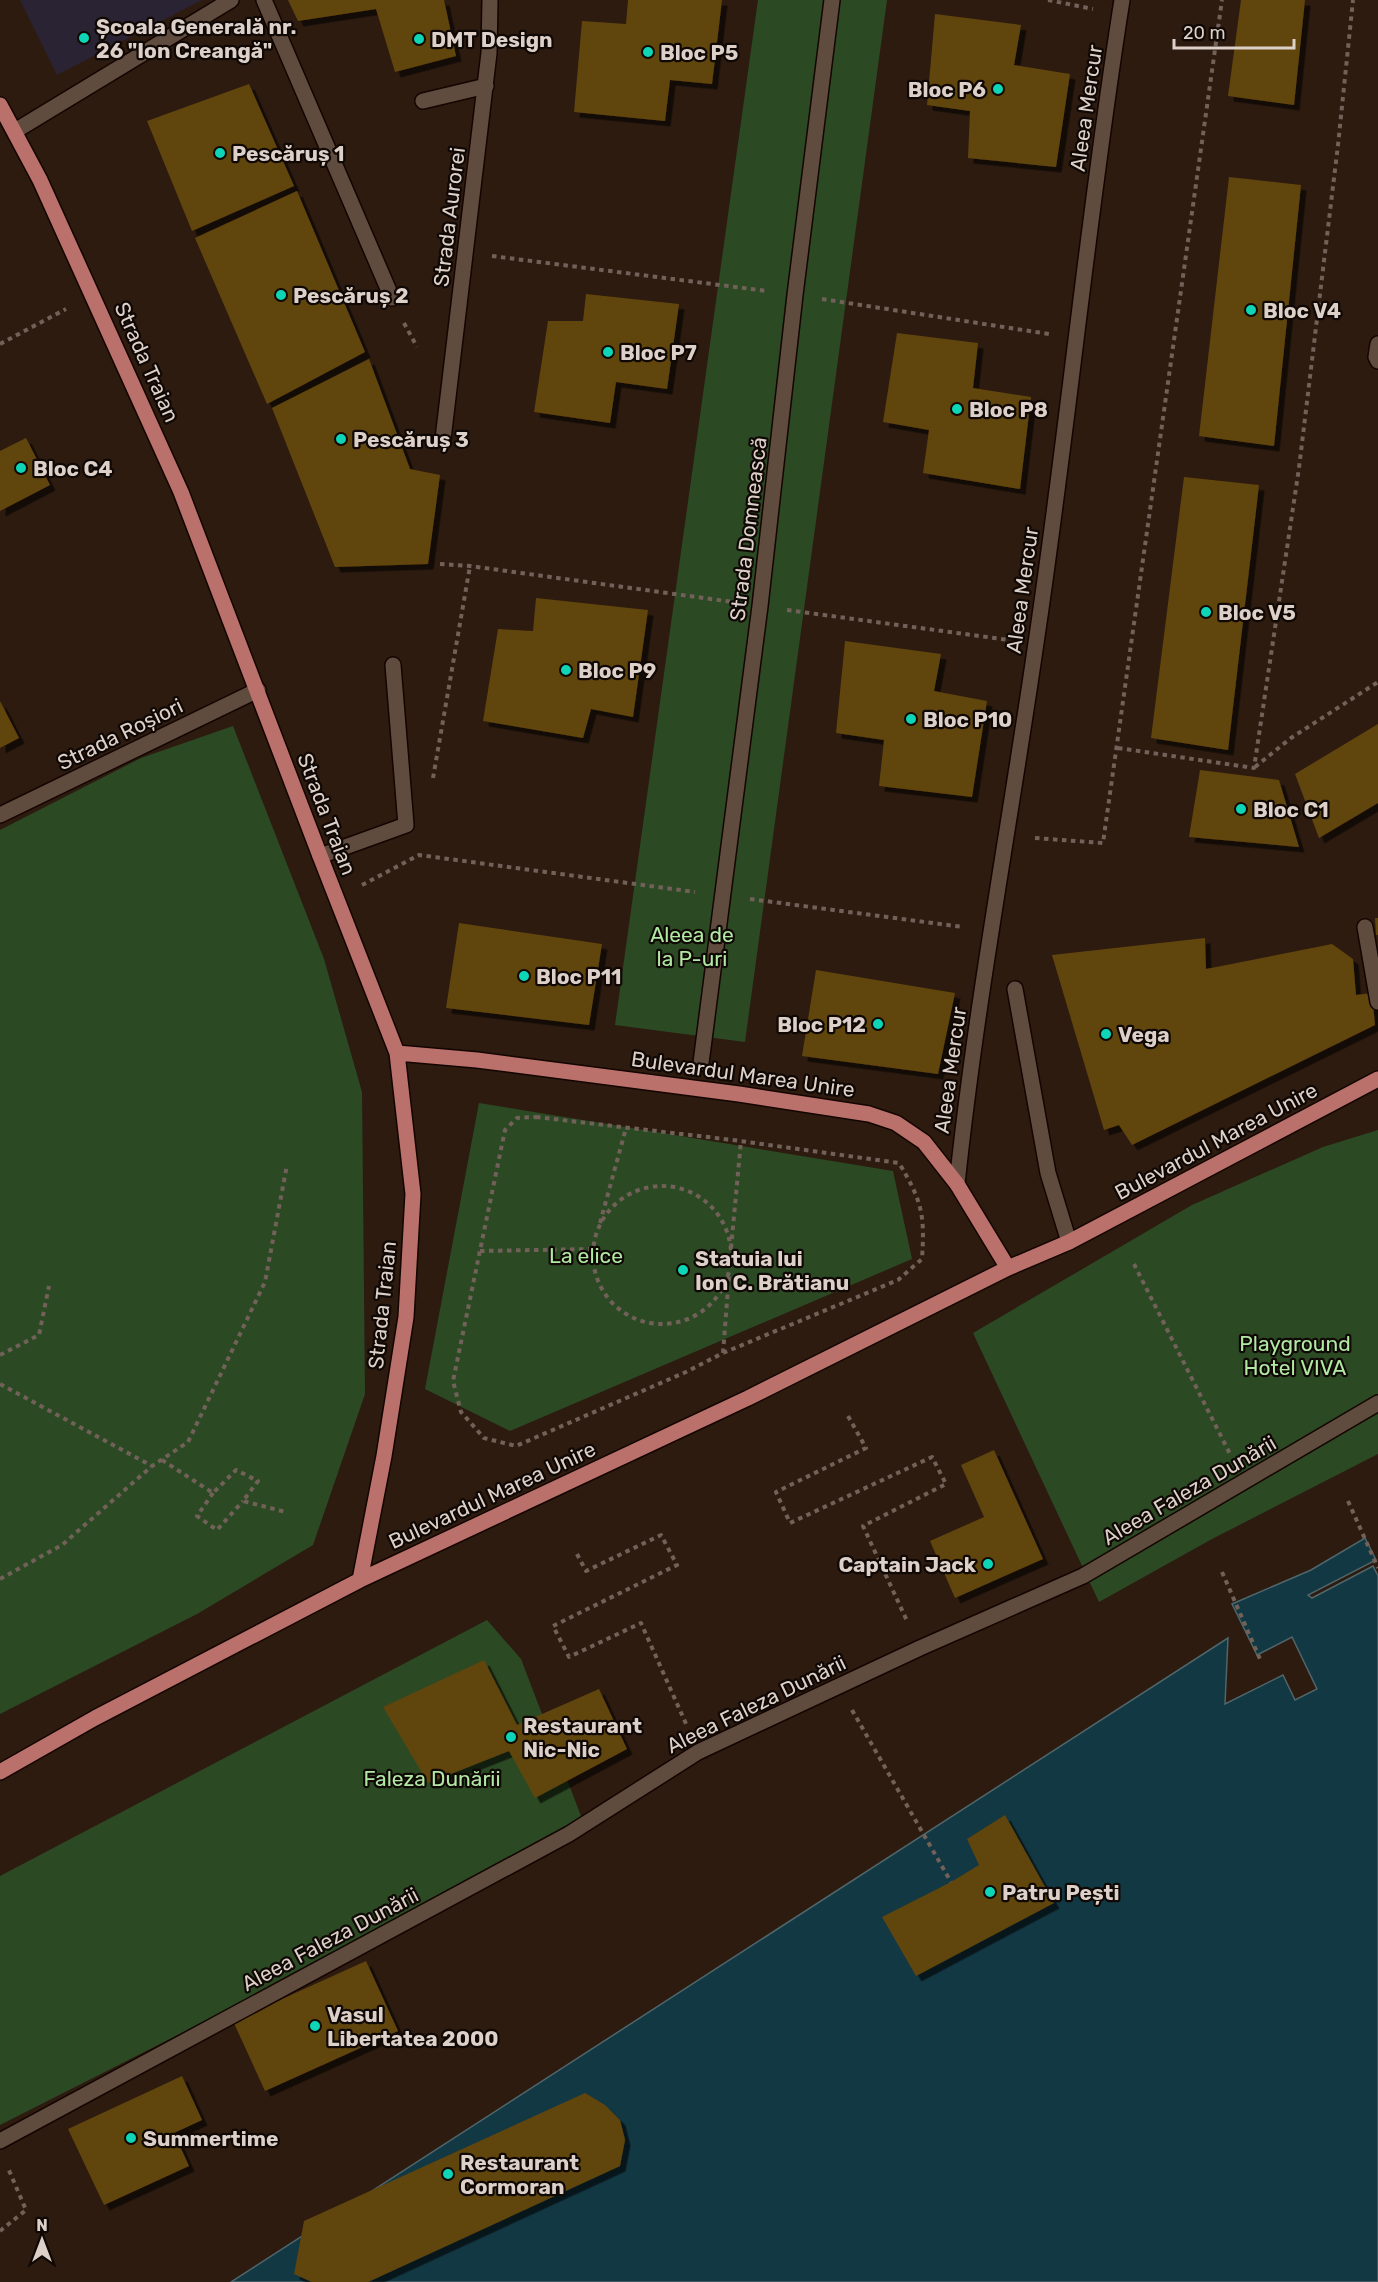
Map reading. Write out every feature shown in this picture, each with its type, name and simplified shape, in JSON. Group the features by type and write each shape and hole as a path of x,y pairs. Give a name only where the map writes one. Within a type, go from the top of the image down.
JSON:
{"main road":[{"name":"Strada Traian","path":"0,105 15,131 94,295 181,492 398,1053 413,1194 406,1317 384,1456 360,1580"},
{"name":"Bulevardul Marea Unire","path":"398,1053 607,1076 869,1114 896,1123 924,1142 957,1184 1008,1268"},
{"name":"Bulevardul Marea Unire","path":"0,1772 94,1718 360,1580 748,1398 1008,1268 1070,1242 1378,1079"}],"street":[{"path":"15,131 231,0"},
{"path":"264,0 392,298"},
{"name":"Strada Aurorei","path":"443,438 486,87 490,0"},
{"name":"Strada Domnească","path":"701,1063 760,606 795,295 832,0"},
{"name":"Aleea Mercur","path":"957,1184 964,1118 991,931 1036,643 1121,7"},
{"path":"423,100 486,87"},
{"path":"1378,344 1376,357 1378,361"},
{"path":"320,856 405,825 393,665"},
{"name":"Strada Roșiori","path":"0,815 258,690"},
{"path":"1365,927 1378,1002"},
{"path":"1015,989 1048,1173 1070,1242"},
{"name":"Aleea Faleza Dunării","path":"0,2141 570,1834 698,1752 920,1648 1083,1576 1378,1403"}],"path":[{"path":"1048,0 1121,7"},
{"path":"1005,836 1103,843 1222,0"},
{"path":"1254,768 1299,468 1353,0"},
{"path":"0,344 40,321"},
{"path":"431,786 470,566 440,564"},
{"path":"1118,748 1254,768 1291,738 1378,682"},
{"path":"337,898 419,855 991,931"},
{"path":"536,1117 626,1128 899,1163 916,1191 924,1225 922,1259 898,1280 723,1353 686,1372 516,1446 484,1438 461,1412 453,1382 505,1130 517,1118 536,1117"},
{"path":"626,1128 593,1249 595,1273 604,1293 620,1310 639,1321 661,1324 684,1321 704,1311 719,1294 729,1274 741,1141"},
{"path":"0,1579 62,1545 152,1466 188,1442 265,1282 287,1165"},
{"path":"600,1226 613,1207 631,1193 653,1187 676,1187 697,1195 715,1210 726,1230 731,1252 723,1353"},
{"path":"480,1251 593,1249"},
{"path":"1134,1264 1244,1482"},
{"path":"0,1355 39,1335 49,1286"},
{"path":"0,1384 152,1466"},
{"path":"848,1416 866,1448 776,1492 790,1523 932,1457 946,1484 863,1526 920,1648"},
{"path":"162,1460 213,1493"},
{"path":"236,1470 258,1481 217,1530 197,1516 213,1493 236,1470"},
{"path":"243,1501 286,1512"},
{"path":"1348,1501 1378,1568"},
{"path":"577,1554 586,1571 661,1535 677,1566 553,1626 568,1656 641,1623 698,1752"},
{"path":"1222,1572 1260,1659"},
{"path":"838,1686 951,1882"},
{"path":"0,2231 26,2210 4,2158"}],"shaded area":[{"name":"Școala Generală nr. 26 \"Ion Creangă\"","path":"20,0 202,0 57,75"}],"green space":[{"name":"Aleea de la P-uri","path":"758,0 887,0 745,1042 615,1025"},
{"path":"233,726 324,959 362,1092 365,1394 313,1545 197,1614 0,1714 0,830 141,758"},
{"name":"La elice","path":"479,1103 893,1171 912,1259 510,1431 425,1389"},
{"name":"Playground Hotel VIVA","path":"1378,1130 1378,1454 1212,1539 1099,1602 973,1333 1192,1205 1323,1147"},
{"name":"Faleza Dunării","path":"487,1620 521,1659 584,1824 476,1884 0,2125 0,1876"}],"water":[{"path":"1365,1538 1376,1560 1308,1595 1312,1598 1373,1566 1378,1576 1378,2282 231,2282 1228,1638 1225,1704 1283,1675 1295,1700 1317,1689 1292,1637 1257,1655 1232,1604 1311,1570"}],"building":[{"name":"DMT Design","path":"288,0 444,0 456,56 395,72 376,9 298,21"},
{"name":"Bloc P5","path":"628,0 722,0 712,84 670,80 665,121 574,112 582,21 626,24"},
{"path":"1241,0 1305,0 1294,105 1228,96"},
{"name":"Bloc P6","path":"935,14 1021,25 1014,65 1070,74 1056,167 968,158 970,111 927,105"},
{"name":"Pescăruș 1","path":"249,84 294,186 192,231 147,121"},
{"name":"Bloc V4","path":"1229,177 1301,185 1274,446 1199,436"},
{"name":"Pescăruș 2","path":"297,191 365,352 267,404 195,238"},
{"name":"Bloc P7","path":"586,294 679,304 667,389 616,382 610,423 534,412 548,321 583,321"},
{"name":"Bloc P8","path":"897,333 978,343 973,388 1031,397 1020,489 923,473 929,430 883,422"},
{"name":"Pescăruș 3","path":"369,359 410,469 440,475 428,564 335,567 272,408"},
{"name":"Bloc C4","path":"26,438 50,485 0,511 0,451"},
{"name":"Bloc V5","path":"1184,477 1259,485 1228,750 1151,738"},
{"name":"Bloc P9","path":"536,598 648,610 633,717 591,709 583,738 483,721 498,629 533,631"},
{"name":"Bloc P10","path":"845,641 941,654 934,691 987,701 972,797 879,786 884,740 836,733"},
{"path":"0,701 19,738 0,748"},
{"path":"1378,724 1378,803 1319,838 1295,774"},
{"name":"Bloc C1","path":"1200,770 1279,780 1299,847 1189,837"},
{"path":"1375,918 1378,918 1378,935 1376,935"},
{"name":"Bloc P11","path":"459,923 602,944 589,1025 446,1008"},
{"path":"1205,938 1206,969 1332,944 1353,959 1356,995 1372,993 1375,1025 1132,1145 1119,1125 1104,1130 1052,955"},
{"name":"Bloc P12","path":"816,970 955,993 938,1074 802,1056"},
{"path":"994,1450 1043,1559 955,1598 930,1541 984,1517 961,1465"},
{"name":"Restaurant Nic-Nic","path":"484,1660 517,1725 599,1689 627,1749 535,1798 509,1751 428,1783 383,1707"},
{"name":"Patru Pești","path":"1005,1815 1054,1903 916,1976 882,1917 979,1865 967,1839"},
{"name":"Vasul Libertatea 2000","path":"366,1961 398,2031 265,2091 233,2021"},
{"path":"182,2076 202,2120 174,2133 189,2166 104,2205 68,2129"},
{"path":"585,2093 605,2105 620,2120 625,2140 620,2166 368,2282 312,2282 294,2274 304,2221"}],"place":[{"name":"Școala Generală nr. 26 \"Ion Creangă\"","path":"84,38"},
{"name":"DMT Design","path":"419,39"},
{"name":"Bloc P5","path":"648,52"},
{"name":"Bloc P6","path":"998,89"},
{"name":"Pescăruș 1","path":"220,153"},
{"name":"Pescăruș 2","path":"281,295"},
{"name":"Bloc V4","path":"1251,310"},
{"name":"Bloc P7","path":"608,352"},
{"name":"Bloc P8","path":"957,409"},
{"name":"Pescăruș 3","path":"341,439"},
{"name":"Bloc C4","path":"21,468"},
{"name":"Bloc V5","path":"1206,612"},
{"name":"Bloc P9","path":"566,670"},
{"name":"Bloc P10","path":"911,719"},
{"name":"Bloc C1","path":"1241,809"},
{"name":"Bloc P11","path":"524,976"},
{"name":"Bloc P12","path":"878,1024"},
{"name":"Vega","path":"1106,1034"},
{"name":"Statuia lui Ion C. Brătianu","path":"683,1270"},
{"name":"Captain Jack","path":"988,1564"},
{"name":"Restaurant Nic-Nic","path":"511,1737"},
{"name":"Patru Pești","path":"990,1892"},
{"name":"Vasul Libertatea 2000","path":"315,2026"},
{"name":"Summertime","path":"131,2138"},
{"name":"Restaurant Cormoran","path":"448,2174"}]}
